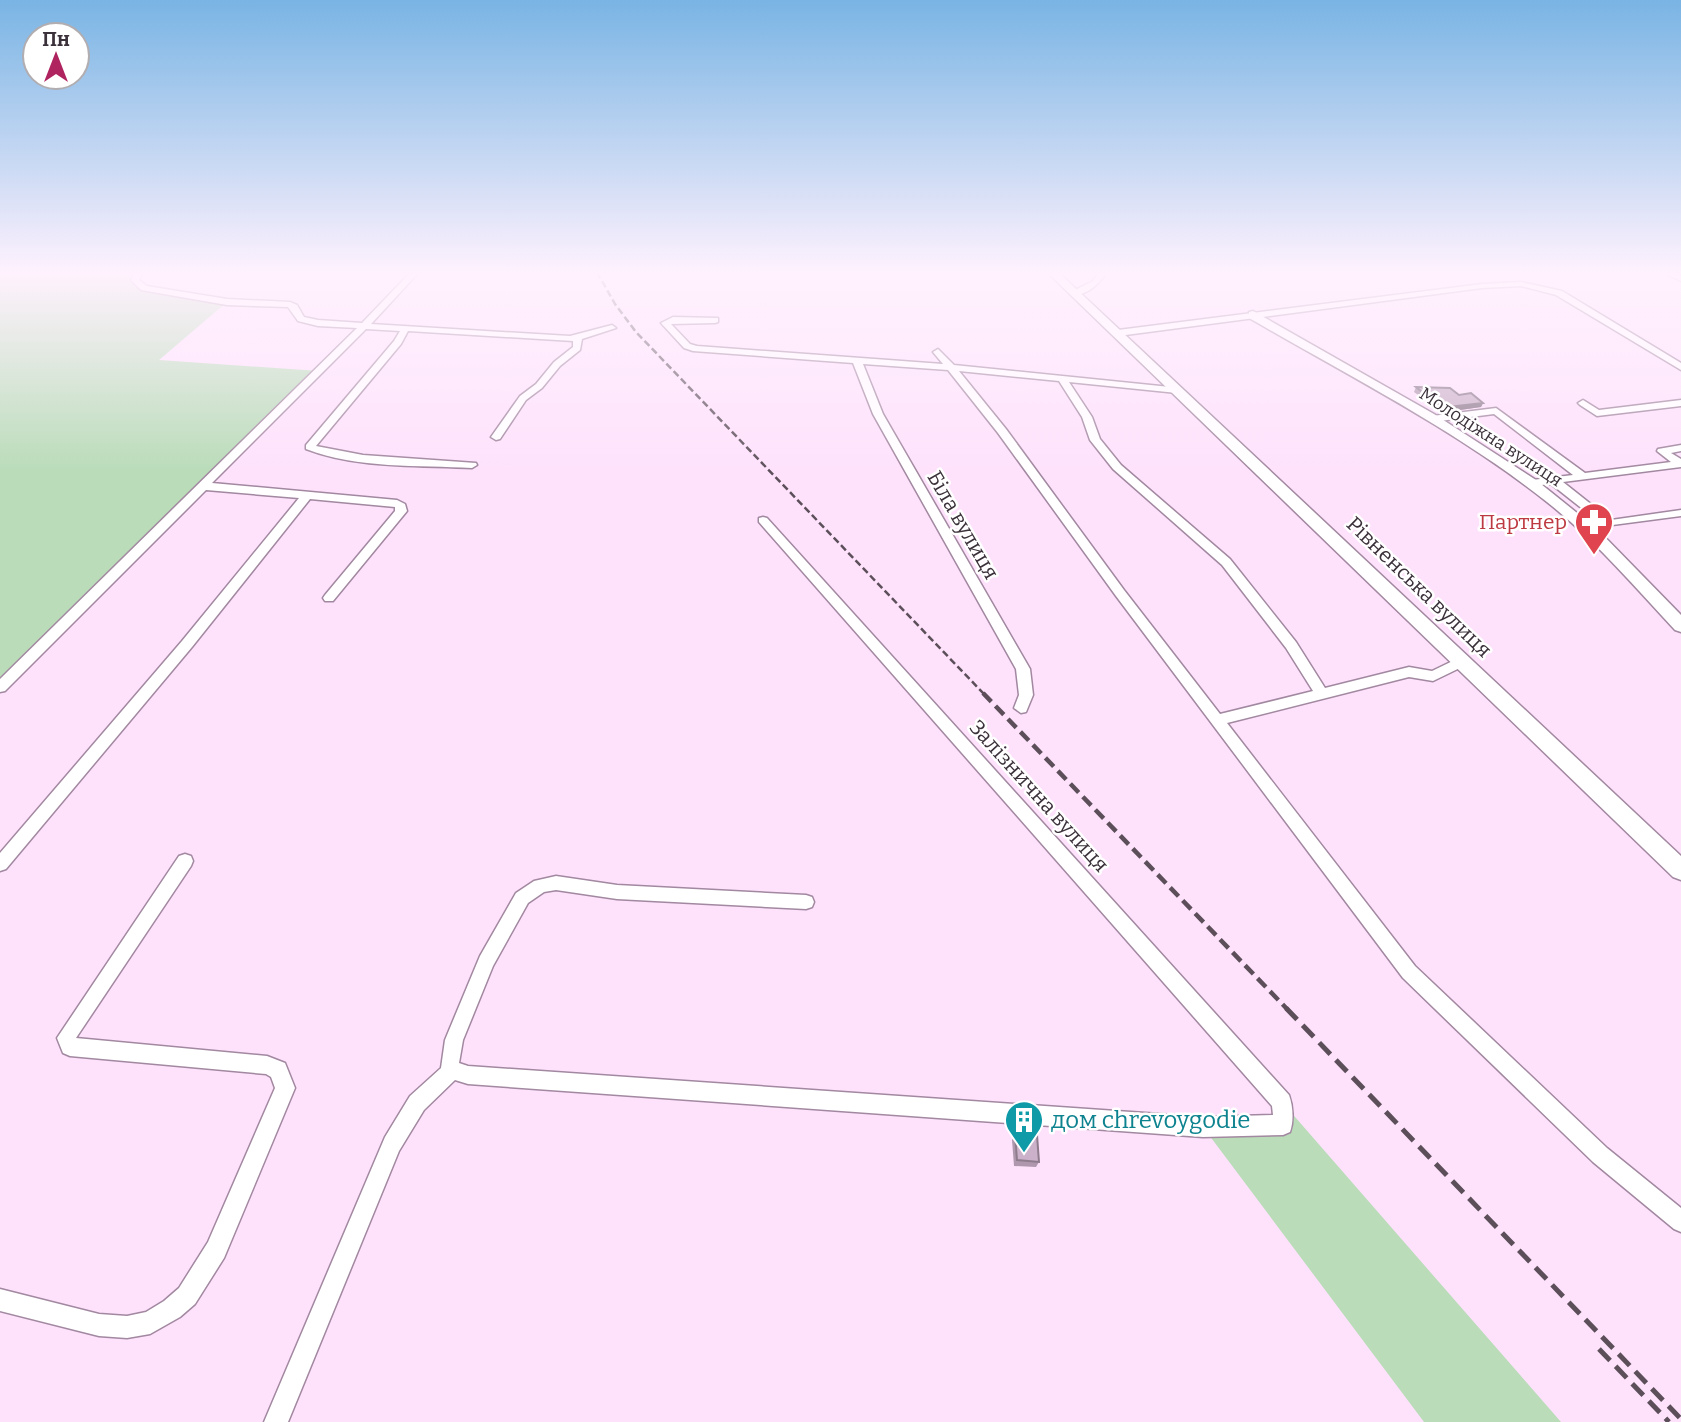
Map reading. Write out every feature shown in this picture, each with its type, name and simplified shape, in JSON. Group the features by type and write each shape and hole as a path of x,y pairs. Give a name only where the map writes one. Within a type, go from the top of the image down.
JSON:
{"main road":[{"name":"Рівненська вулиця","path":"1123,338 1681,870"},
{"name":"Молодіжна вулиця","path":"1293,338 1432,419 1532,483 1586,527 1681,626"}],"street":[{"path":"0,687 351,338"},
{"path":"399,338 310,447 318,452 349,456 472,465"},
{"path":"496,437 523,398 578,348 578,339 567,338"},
{"path":"680,338 687,346 696,349 951,368 1177,390"},
{"path":"1635,338 1681,367"},
{"path":"938,352 1003,431 1216,720 1409,972 1600,1155 1681,1222"},
{"name":"Біла вулиця","path":"857,361 878,415 1023,669 1026,695 1021,708"},
{"path":"1063,380 1087,417 1095,440 1117,467 1226,562 1291,645 1323,695"},
{"path":"1583,403 1597,413 1681,403"},
{"path":"1432,419 1496,411 1583,477"},
{"path":"1681,448 1662,450 1681,464"},
{"path":"1532,483 1681,464"},
{"path":"1554,481 1609,524"},
{"path":"203,485 397,503 401,506 401,511 329,598"},
{"path":"0,864 187,644 308,494"},
{"path":"1586,527 1681,513"},
{"name":"Залізнична вулиця","path":"453,1070 482,1076 1203,1127 1283,1125 1282,1102 763,520"},
{"path":"1216,720 1409,672 1433,676 1463,661"},
{"path":"0,1300 99,1325 127,1328 150,1323 172,1309 187,1296 216,1250 285,1088 278,1070 267,1065 70,1047 66,1038 185,861"},
{"path":"276,1422 392,1144 408,1114 426,1090 453,1070 449,1065 454,1040 485,962 522,898 529,891 556,883 617,892 806,902"}],"green space":[{"path":"0,338 184,338 159,360 319,371 0,687"},
{"path":"1282,1102 1561,1422 1424,1422 1203,1127 1282,1125"}],"building":[{"path":"1416,387 1450,388 1459,395 1471,393 1483,403 1448,407 1437,399 1431,399"},
{"name":"дом chrevoygodie","path":"1015,1134 1037,1135 1039,1162 1017,1160"}],"railway":[{"path":"642,338 985,695"},
{"path":"983,693 1288,1010"},
{"path":"1286,1008 1681,1419"},
{"path":"1599,1349 1669,1422"}],"place":[{"name":"Партнер","path":"1594,556"},
{"name":"дом chrevoygodie","path":"1024,1154"}]}
